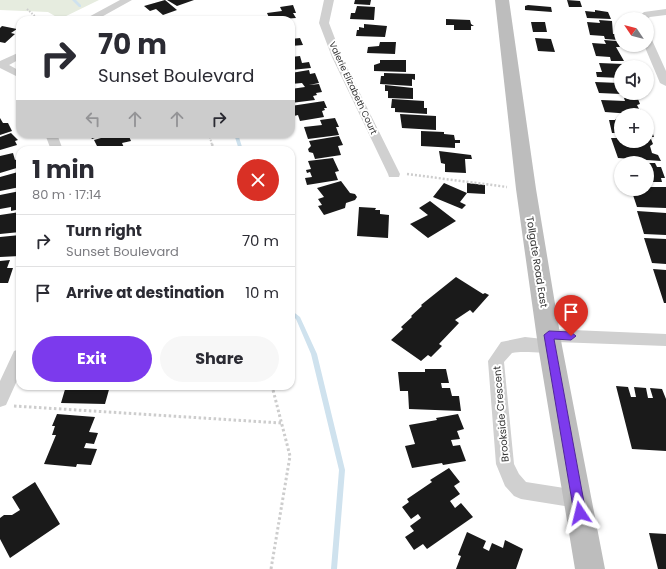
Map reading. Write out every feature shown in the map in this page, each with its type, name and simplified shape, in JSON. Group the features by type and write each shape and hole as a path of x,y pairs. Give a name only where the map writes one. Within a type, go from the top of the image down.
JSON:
{"street":[{"path":"96,16 127,0"},
{"name":"Valerie Elizabeth Court","path":"329,0 324,23 337,57 394,174"},
{"name":"Tollgate Road East","path":"502,0 526,189 549,341 590,569"},
{"path":"654,13 666,12"},
{"path":"652,52 666,83"},
{"path":"1,64 16,57"},
{"path":"1,64 16,73"},
{"path":"549,341 666,340"},
{"name":"Brookside Crescent","path":"549,341 507,347 496,361 505,464 512,480 522,490 578,499"},
{"path":"3,403 16,367"}],"path":[{"path":"27,9 35,16"},
{"path":"394,174 526,189"},
{"path":"271,569 290,456 273,390"},
{"path":"3,403 281,423"}],"shaded area":[{"path":"0,0 99,0 66,16 55,16 48,12 0,10"}],"building":[{"path":"165,0 177,10 163,15 156,9 150,11 144,6"},
{"path":"167,0 194,0 177,6"},
{"path":"355,0 371,0 370,5 354,4"},
{"path":"567,0 580,1 582,7 569,7"},
{"path":"293,5 296,13 293,13 295,16 268,16 267,13 282,11 280,7"},
{"path":"357,6 375,7 374,20 350,19 351,13 355,13"},
{"path":"525,6 551,7 552,12 525,10"},
{"path":"595,10 608,12 611,19 587,18 585,11 595,12"},
{"path":"446,19 470,20 471,24 474,26 471,26 471,30 454,30 454,25 446,25"},
{"path":"599,20 612,21 614,40 605,39 604,36 590,35 587,22 600,23"},
{"path":"531,22 545,22 547,32 533,32"},
{"path":"364,24 387,26 385,37 356,36 359,27 364,28"},
{"path":"2,26 16,29 11,33 15,34 5,43 0,42 0,28"},
{"path":"300,38 303,45 295,46 295,39"},
{"path":"535,38 551,39 555,52 538,51"},
{"path":"604,40 614,41 614,52 619,52 623,60 611,61 610,57 596,56 592,43 606,44"},
{"path":"380,42 396,42 395,54 367,53 368,47 379,46"},
{"path":"300,56 302,63 309,62 311,68 295,70 295,57"},
{"path":"380,60 406,60 406,72 374,71 374,65 380,63"},
{"path":"599,63 614,64 614,78 597,77 596,72 602,72"},
{"path":"309,70 310,74 315,73 319,83 309,85 319,84 322,92 316,93 317,95 313,96 315,100 295,102 295,88 305,87 302,83 295,84 295,72"},
{"path":"384,73 415,74 415,80 412,79 412,86 380,84 381,76 384,76"},
{"path":"595,82 614,83 614,94 599,93"},
{"path":"385,85 413,88 413,99 388,98 388,91 385,91"},
{"path":"392,99 424,101 424,108 427,108 427,114 395,112 395,108 391,108"},
{"path":"601,100 638,100 640,104 637,105 638,108 614,108 614,113 605,112"},
{"path":"324,101 327,108 324,108 325,110 322,111 324,117 300,121 298,115 295,116 295,105"},
{"path":"400,114 436,116 436,130 402,128"},
{"path":"0,118 3,123 8,123 12,131 0,135"},
{"path":"335,118 339,127 336,127 339,135 308,139 304,127 322,125 320,120"},
{"path":"609,120 614,120 614,133 612,133"},
{"path":"421,131 444,132 444,134 454,135 455,140 460,140 460,143 455,143 455,148 421,146"},
{"path":"11,133 18,140 15,141 17,145 0,150 0,137"},
{"path":"339,136 343,145 338,146 341,155 315,159 313,153 309,152 308,149 311,146 309,141"},
{"path":"101,138 130,138 131,141 122,143 123,146 97,146 94,140"},
{"path":"611,138 614,138 614,147"},
{"path":"614,148 651,148 652,153 658,155 661,161 654,161 654,156 617,156"},
{"path":"439,151 471,155 472,159 465,159 466,173 445,172 445,164 441,163"},
{"path":"13,153 16,160 16,168 0,173 0,156"},
{"path":"333,158 339,171 335,172 338,180 307,185 305,178 312,177 310,172 307,173 306,170 311,169 308,161"},
{"path":"654,163 657,167 661,167 665,178 661,178 662,182 654,182"},
{"path":"16,173 16,188 0,191 0,177"},
{"path":"341,181 350,193 355,194 357,197 355,200 346,203 345,208 324,215 318,206 322,205 318,199 324,197 317,188"},
{"path":"444,183 467,193 460,202 466,205 462,209 433,197"},
{"path":"467,183 485,185 485,194 467,193"},
{"path":"654,187 666,187 666,208 637,207 633,196 654,196"},
{"path":"16,192 16,210 11,211 11,207 0,209 0,195"},
{"path":"430,201 456,221 428,238 410,224 428,215 419,208"},
{"path":"359,207 376,208 375,210 380,210 380,214 389,215 388,238 357,236"},
{"path":"637,211 666,213 666,235 644,234"},
{"path":"16,213 16,232 0,234 0,215"},
{"path":"16,235 16,256 0,257 0,237"},
{"path":"644,238 666,239 666,264 652,263"},
{"path":"10,260 7,268 13,268 8,283 0,283 0,261"},
{"path":"653,269 666,270 666,303 664,303"},
{"path":"456,277 483,294 485,293 489,295 473,313 470,310 455,320 459,323 439,344 442,346 431,357 428,355 421,361 391,340 403,329 401,327 422,306 421,305"},
{"path":"425,369 446,369 449,383 441,383 442,388 450,388 452,396 459,396 461,411 409,409 408,391 400,391 398,372 425,372"},
{"path":"616,386 628,387 631,397 636,397 634,387 646,388 648,398 653,398 650,388 662,389 666,399 666,451 632,449"},
{"path":"65,390 109,390 105,404 61,403"},
{"path":"57,414 95,417 89,432 98,433 94,444 86,443 84,448 97,449 91,465 77,464 76,467 44,464 56,435 52,435 55,426 52,426"},
{"path":"458,414 464,429 457,431 460,439 451,440 453,446 460,445 466,461 412,468 405,446 415,444 409,425 437,420 436,418"},
{"path":"449,468 460,482 454,486 460,494 450,501 455,508 461,503 473,517 427,549 423,544 414,550 405,537 414,531 410,526 421,518 418,514 411,519 402,507 409,502 407,499 432,482 430,480"},
{"path":"35,482 60,524 10,558 0,539 0,518 4,515 12,515 20,510 12,497"},
{"path":"467,532 486,541 483,548 489,551 492,543 503,548 505,540 523,549 516,569 456,569 461,556 458,555"},
{"path":"649,533 666,534 666,569 658,569"}],"waterway":[{"path":"74,0 80,6"},
{"path":"237,138 240,146"},
{"path":"295,315 298,318 314,354 342,470 334,569"}],"route":[{"path":"571,336 549,335 580,513"}]}
